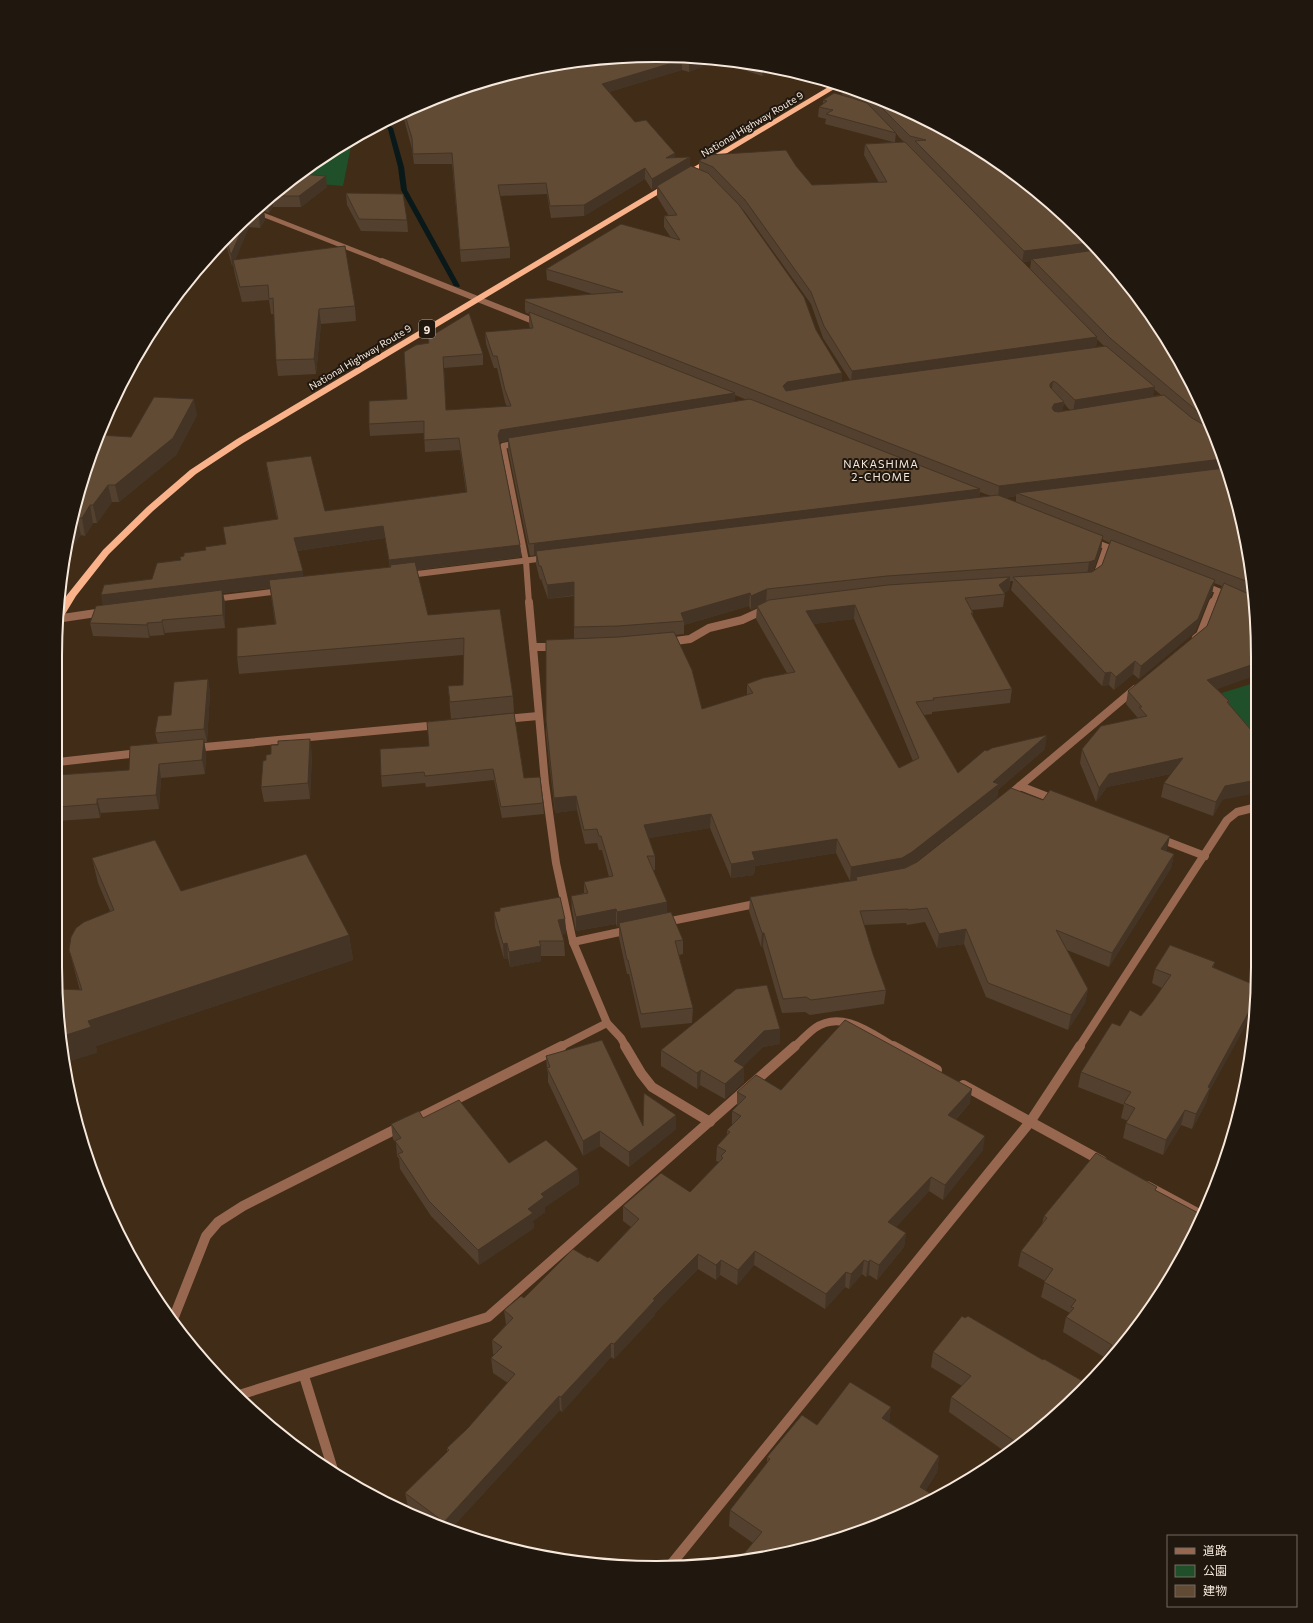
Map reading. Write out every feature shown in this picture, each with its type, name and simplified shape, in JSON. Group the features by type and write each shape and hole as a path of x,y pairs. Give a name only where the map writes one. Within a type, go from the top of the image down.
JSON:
{"highway":[{"name":"National Highway Route 9","path":"64,608 72,595 106,552 150,509 193,472 240,441 478,298 693,174 823,97 832,89"}],"street":[{"path":"261,214 545,325"},
{"path":"524,442 503,446 526,561 538,716 556,863 573,942 607,1023 621,1038 641,1073 652,1086 710,1122"},
{"path":"1088,540 1121,552"},
{"path":"1088,580 1096,576 1106,547"},
{"path":"401,576 557,557"},
{"path":"1195,582 1240,599"},
{"path":"205,600 291,590"},
{"path":"1188,645 1200,635 1218,591"},
{"path":"663,642 690,639 709,628 742,620 767,608 774,607"},
{"path":"63,619 112,611"},
{"path":"533,647 565,646"},
{"path":"1002,800 1139,686"},
{"path":"499,720 538,716"},
{"path":"184,749 444,725"},
{"path":"62,762 145,752"},
{"path":"1020,786 1064,803"},
{"path":"674,1561 1030,1122 1232,815 1251,808"},
{"path":"1153,836 1204,856"},
{"path":"656,924 768,902"},
{"path":"573,942 640,928"},
{"path":"244,1394 488,1317 815,1028 831,1021 853,1022 1112,1167"},
{"path":"175,1314 206,1236 218,1222 243,1206 607,1023"},
{"path":"1140,1182 1197,1213"},
{"path":"304,1376 331,1464"}],"green space":[{"path":"351,147 343,186 299,182 326,162"},
{"path":"1251,684 1251,741 1212,696"}],"building":[{"path":"674,62 602,84 635,122 646,120 675,153 666,158 690,157 652,179 645,168 584,205 550,206 546,183 498,185 510,247 460,250 452,153 413,154 412,138 406,118 429,107 503,82 541,73 579,67 618,63"},
{"path":"834,93 867,103 896,133 826,114 833,110 819,107 827,101 823,100"},
{"path":"879,105 919,123 987,162 1048,210 1084,244 1024,251 915,141 926,140 910,136"},
{"path":"905,142 1097,337 852,371 824,326 811,292 745,200 713,167 699,161 708,155 786,150 796,166 812,185 887,182 865,144"},
{"path":"691,166 708,173 739,205 804,297 816,330 842,373 787,382 783,386 786,391 851,380 1106,346 1155,387 1075,400 1053,381 1050,384 1050,387 1064,402 1054,404 1052,408 1054,411 1058,412 1164,395 1192,418 1204,425 1217,460 999,486 525,301 525,299 623,292 546,269 621,224 680,240 664,216 677,215 657,186"},
{"path":"309,175 326,176 299,196 282,196"},
{"path":"346,193 403,194 407,220 359,219"},
{"path":"241,232 231,255 228,245"},
{"path":"345,246 355,306 319,309 314,359 276,360 273,298 269,299 268,285 240,287 233,260"},
{"path":"1090,251 1128,295 1151,326 1171,359 1198,412 1110,338 1032,259"},
{"path":"529,312 735,393 500,430 498,435 520,545 389,560 383,526 294,538 303,571 101,595 104,585 152,579 157,563 181,560 180,557 184,556 184,553 206,550 205,547 226,544 223,527 278,519 266,462 311,456 325,511 467,492 459,438 424,440 424,421 369,424 369,401 407,399 404,352 416,345 429,343 428,338 469,313 483,354 443,357 446,410 511,406 505,390 497,356 493,356 485,332 533,328"},
{"path":"154,397 194,399 173,438 115,485 108,485 93,505 90,505 82,518 78,518 94,465 105,435 131,437"},
{"path":"750,399 980,489 529,544 508,438"},
{"path":"1220,469 1231,503 1240,541 1246,581 1017,493"},
{"path":"998,495 1103,536 1095,560 1089,562 887,576 767,589 751,596 750,593 681,613 684,621 618,626 574,627 574,582 547,585 541,566 539,566 536,551"},
{"path":"1111,540 1215,580 1198,619 1141,666 1135,661 1116,677 1111,672 1105,673 1013,577 1092,572 1102,565"},
{"path":"415,562 428,615 500,609 513,696 450,702 448,686 463,685 464,638 237,657 237,628 276,624 269,580 391,567 390,565"},
{"path":"1010,577 999,585 1005,594 965,598 973,613 971,613 1012,689 933,698 934,700 916,702 958,773 985,750 987,751 992,748 1047,735 993,782 999,784 912,852 902,858 851,867 837,839 752,852 755,860 731,864 711,814 644,825 655,856 647,856 667,902 617,912 616,909 576,917 571,896 588,893 584,882 613,876 601,836 599,836 597,829 584,830 576,796 554,798 546,720 546,640 619,637 674,632 692,670 702,709 753,693 747,684 763,678 795,672 757,606 769,600 888,585","holes":["855,605 919,758 899,768 806,611"]},
{"path":"1224,583 1247,594 1250,618 1251,665 1207,680 1229,701 1227,702 1251,730 1251,781 1225,786 1216,802 1164,783 1183,758 1109,774 1099,788 1082,749 1101,726 1147,716 1139,707 1142,707 1128,691 1207,626"},
{"path":"222,590 223,615 162,620 162,622 147,623 147,625 90,623 96,606"},
{"path":"208,679 204,729 155,733 158,716 171,715 174,682"},
{"path":"514,713 524,778 540,777 543,803 501,807 493,769 425,776 424,772 381,776 380,749 429,746 427,722"},
{"path":"204,739 202,760 159,764 156,795 97,799 97,804 62,807 62,775 129,770 130,746"},
{"path":"310,739 308,783 261,787 263,761 266,760 266,755 271,754 271,745 278,745 278,741"},
{"path":"1011,788 1043,800 1050,790 1170,836 1161,849 1174,854 1112,953 1056,930 1088,989 1071,1015 988,983 966,929 939,934 927,908 860,911 886,990 811,1000 806,997 783,999 764,933 762,933 750,897 857,880 856,877 905,868 917,862"},
{"path":"155,840 181,891 306,854 349,935 88,1021 91,1027 66,1035 63,989 82,990 69,950 71,937 76,928 84,922 114,910 92,858"},
{"path":"560,897 565,919 558,920 564,941 539,941 541,946 509,952 507,943 503,944 494,912 500,911 500,908"},
{"path":"671,912 683,940 675,941 693,1008 641,1014 619,923"},
{"path":"1170,945 1215,962 1212,967 1251,983 1249,1011 1208,1087 1210,1088 1196,1114 1185,1110 1166,1140 1126,1123 1135,1108 1124,1103 1131,1092 1081,1072 1112,1023 1120,1026 1130,1010 1141,1016 1171,975 1155,969"},
{"path":"767,985 780,1029 764,1031 734,1061 744,1067 725,1084 701,1070 697,1073 661,1050 736,989"},
{"path":"845,1020 972,1089 948,1115 985,1136 945,1185 931,1177 888,1222 906,1233 879,1265 870,1260 868,1262 864,1260 851,1274 846,1272 826,1294 755,1251 738,1270 721,1260 716,1265 698,1254 653,1299 655,1300 614,1344 611,1343 561,1397 559,1396 444,1522 405,1493 449,1450 447,1448 468,1428 515,1374 491,1358 502,1347 492,1340 513,1318 504,1310 521,1296 524,1298 573,1249 598,1262 639,1219 623,1206 661,1173 690,1192 723,1158 721,1156 726,1151 717,1146 730,1132 727,1130 741,1116 732,1111 746,1097 737,1092 756,1075 781,1090"},
{"path":"602,1040 643,1126 644,1093 676,1115 629,1152 600,1131 583,1141 547,1068 550,1067 546,1056"},
{"path":"459,1100 509,1163 546,1140 578,1169 541,1194 544,1197 528,1209 533,1213 478,1250 429,1201 398,1154 403,1152 395,1141 401,1138 391,1124 419,1111 423,1118"},
{"path":"1096,1153 1157,1187 1155,1190 1197,1213 1171,1264 1151,1297 1104,1357 1112,1345 1066,1317 1074,1308 1071,1307 1076,1300 1044,1282 1053,1269 1021,1251 1047,1218 1044,1216"},
{"path":"962,1316 965,1318 968,1316 1043,1360 1044,1359 1082,1381 1048,1413 1014,1441 951,1397 971,1376 933,1352"},
{"path":"850,1382 891,1407 882,1418 939,1456 920,1487 931,1494 884,1516 848,1529 810,1541 772,1550 743,1555 762,1532 730,1510 770,1459 767,1457 802,1415 817,1425"}],"waterway":[{"path":"388,126 390,128 401,167 404,190 457,286"}],"district":[{"name":"NAKASHIMA 2-CHOME","path":"881,469"}]}
